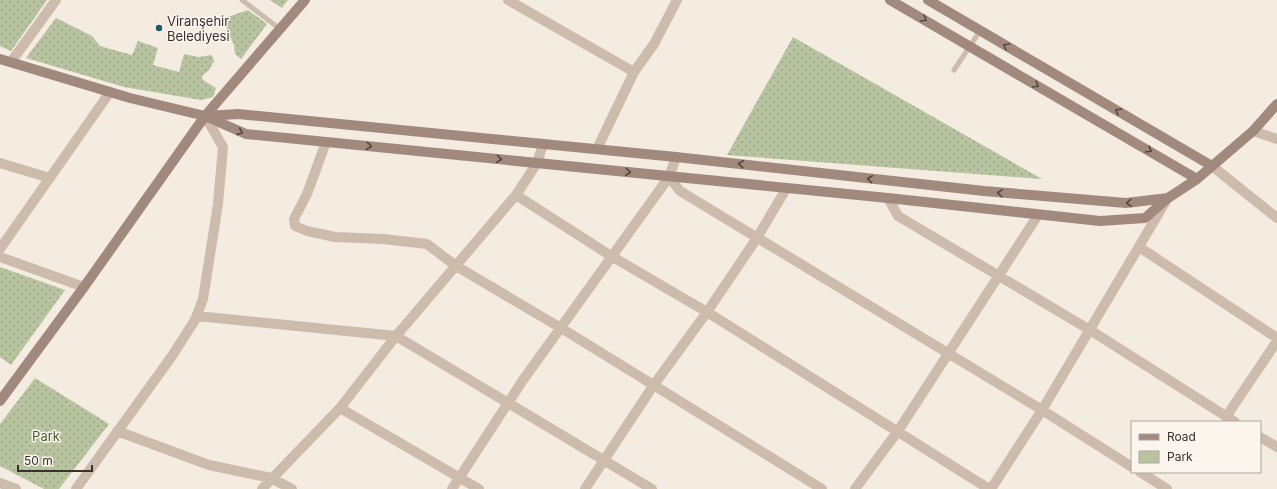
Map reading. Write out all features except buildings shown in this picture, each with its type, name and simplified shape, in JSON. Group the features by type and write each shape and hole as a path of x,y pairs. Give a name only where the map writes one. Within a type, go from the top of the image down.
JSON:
{"street":[{"path":"11,62 56,0"},
{"path":"0,401 84,287 205,116 305,0"},
{"path":"508,0 634,72"},
{"path":"597,149 634,72 654,44 677,0"},
{"path":"890,0 1197,178"},
{"path":"928,0 1212,166 1277,218"},
{"path":"0,59 110,92 205,116 246,134 888,198 1100,221 1145,218 1168,198 1197,178 1254,131 1277,104"},
{"path":"0,249 110,92"},
{"path":"205,116 238,114 676,157 984,191 1126,203 1168,198"},
{"path":"76,489 172,356 197,316 204,299 218,204 223,147 205,116"},
{"path":"1254,131 1277,139"},
{"path":"326,142 307,194 294,219 295,226 307,231 335,236 384,239 427,244 456,266 561,328 822,489"},
{"path":"262,489 340,408 396,336 516,195 537,163 543,144"},
{"path":"452,489 508,403 611,256 669,177 676,157"},
{"path":"0,163 50,178"},
{"path":"669,177 680,191 1042,410 1131,466"},
{"path":"585,489 653,386 707,312 757,238 786,189"},
{"path":"516,195 611,256 707,312 990,489 1042,410 1168,198"},
{"path":"888,198 898,216 1090,330 1234,421"},
{"path":"855,489 898,432 1038,215"},
{"path":"1139,247 1277,338"},
{"path":"0,257 84,287"},
{"path":"197,316 396,336 652,489"},
{"path":"1226,416 1277,342"},
{"path":"340,408 479,489"},
{"path":"117,432 209,465 271,478 292,489"},
{"path":"1261,438 1277,447"},
{"path":"1142,473 1167,489"},
{"path":"0,483 16,489"}],"lane":[{"path":"242,0 280,29"},
{"path":"954,70 980,31"}],"green space":[{"path":"0,0 47,0 11,51 0,46"},
{"path":"270,0 288,0 282,8"},
{"path":"248,10 267,24 241,59 235,54 234,45 222,19"},
{"path":"56,18 92,36 100,46 132,55 138,41 158,48 153,65 179,72 184,54 199,57 212,55 214,61 209,70 202,76 203,80 216,88 213,97 201,100 124,87 26,58"},
{"path":"793,37 1042,179 727,155"},
{"path":"0,267 65,290 11,365 0,357"},
{"name":"Park","path":"35,378 109,424 59,489 44,489 0,466 0,424"}],"place":[{"name":"Viranşehir Belediyesi","path":"159,28"}]}
